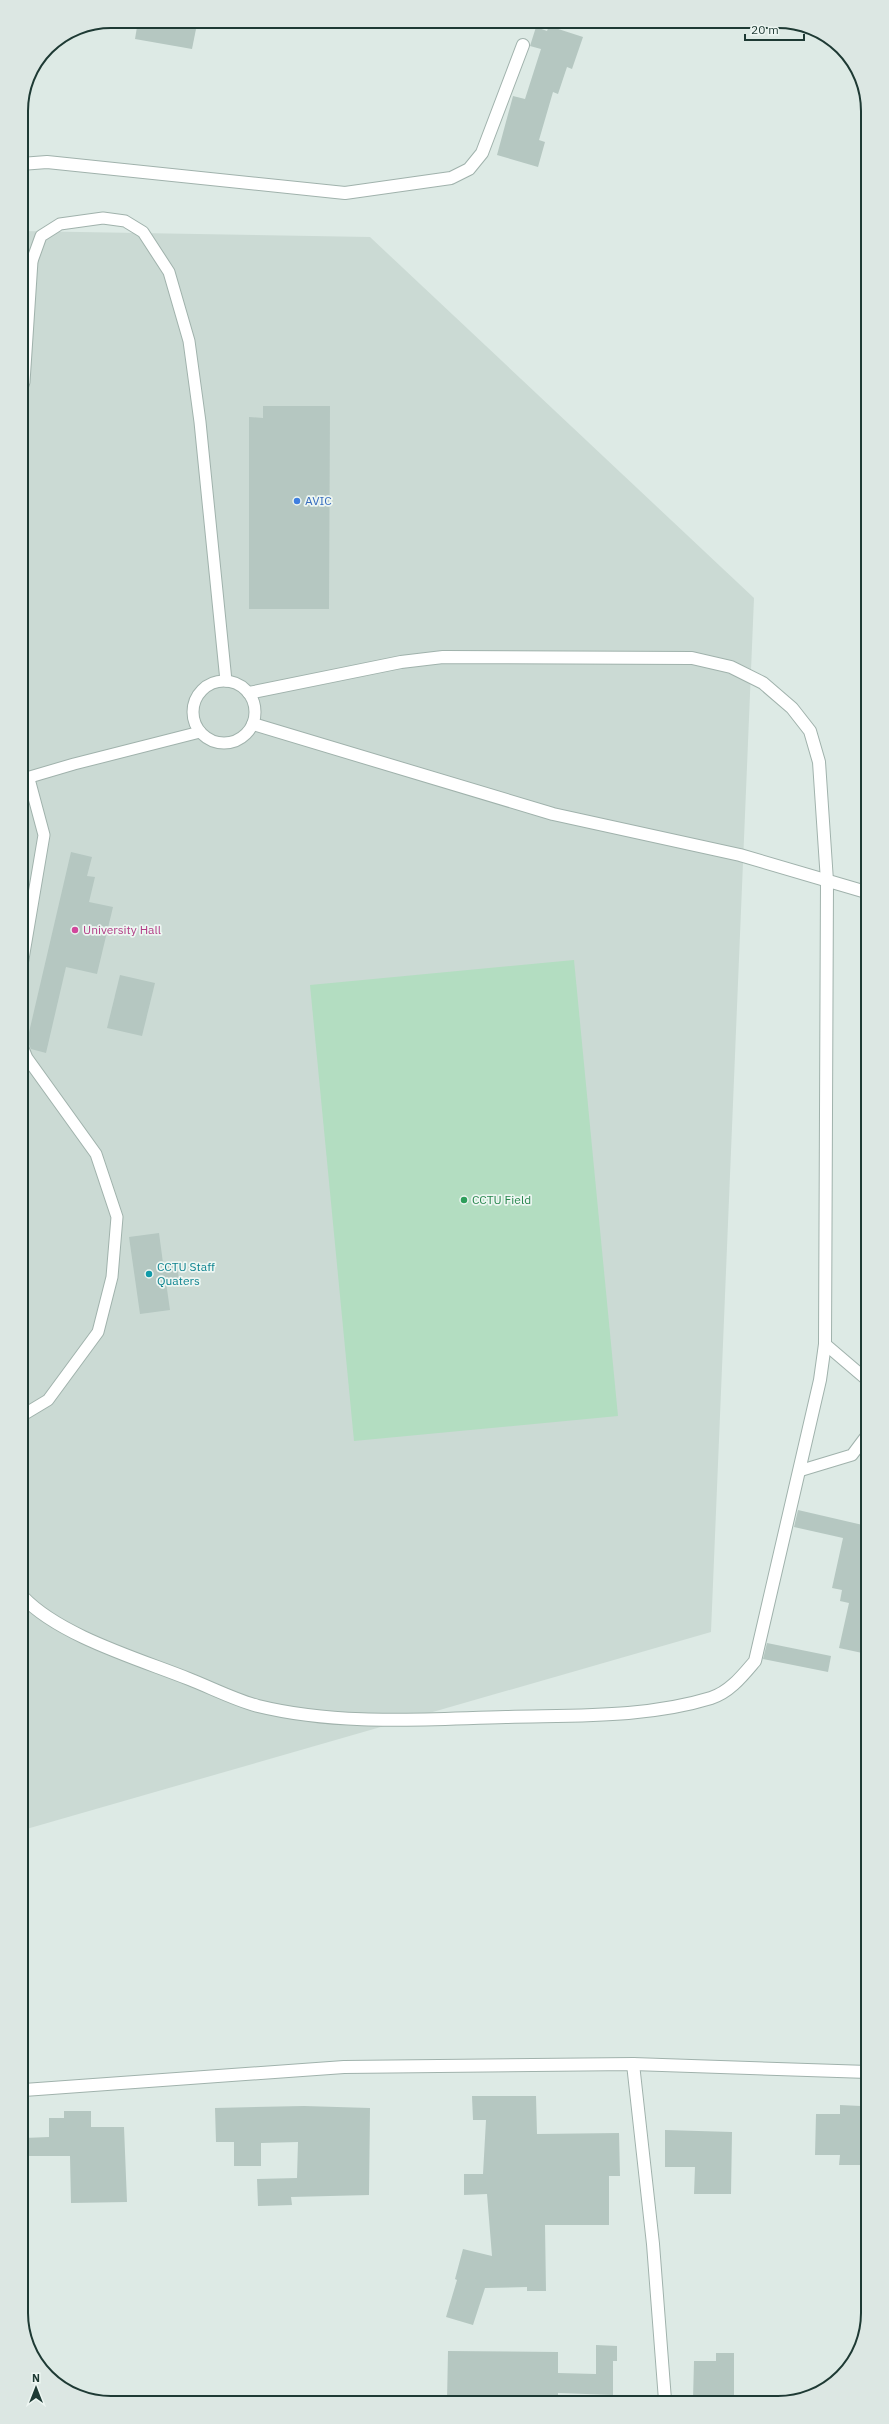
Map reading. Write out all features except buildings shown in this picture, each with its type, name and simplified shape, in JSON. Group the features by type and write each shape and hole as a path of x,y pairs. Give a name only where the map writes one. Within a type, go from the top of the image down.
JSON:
{"street":[{"path":"28,163 47,162 345,193 451,178 469,169 482,153 523,45"},
{"path":"28,1602 34,1608 86,1638 257,1706 307,1715 362,1720 598,1715 656,1710 713,1697 737,1682 755,1661 820,1380 825,1344 827,882 819,762 810,731 792,708 763,683 731,667 692,658 443,657 401,662 249,693"},
{"path":"253,724 553,814 740,855 827,882 861,891"},
{"path":"633,2064 653,2244 665,2396"},
{"path":"28,2090 344,2067 633,2064 861,2072"}],"lane":[{"path":"28,259 41,236 60,224 103,218 125,221 142,232 169,272 188,341 200,422 226,681"},
{"path":"226,681 239,685 249,693 254,703 255,713 253,724 248,733 239,740 229,743 213,741 200,732 193,715 196,698 204,689 214,683 226,681"},
{"path":"28,778 74,764 200,732"},
{"path":"28,785 44,835 28,930"},
{"path":"28,1059 96,1154 117,1217 112,1277 98,1332 48,1400 28,1412"},
{"path":"825,1344 861,1375"},
{"path":"799,1471 852,1455 861,1443"}],"shaded area":[{"path":"28,231 370,237 754,598 711,1632 28,1829"}],"green space":[{"name":"CCTU Field","path":"574,960 618,1416 354,1441 310,985"}],"place":[{"name":"AVIC","path":"297,501"},
{"name":"University Hall","path":"75,930"},
{"name":"CCTU Field","path":"464,1200"},
{"name":"CCTU Staff Quaters","path":"149,1274"}]}
